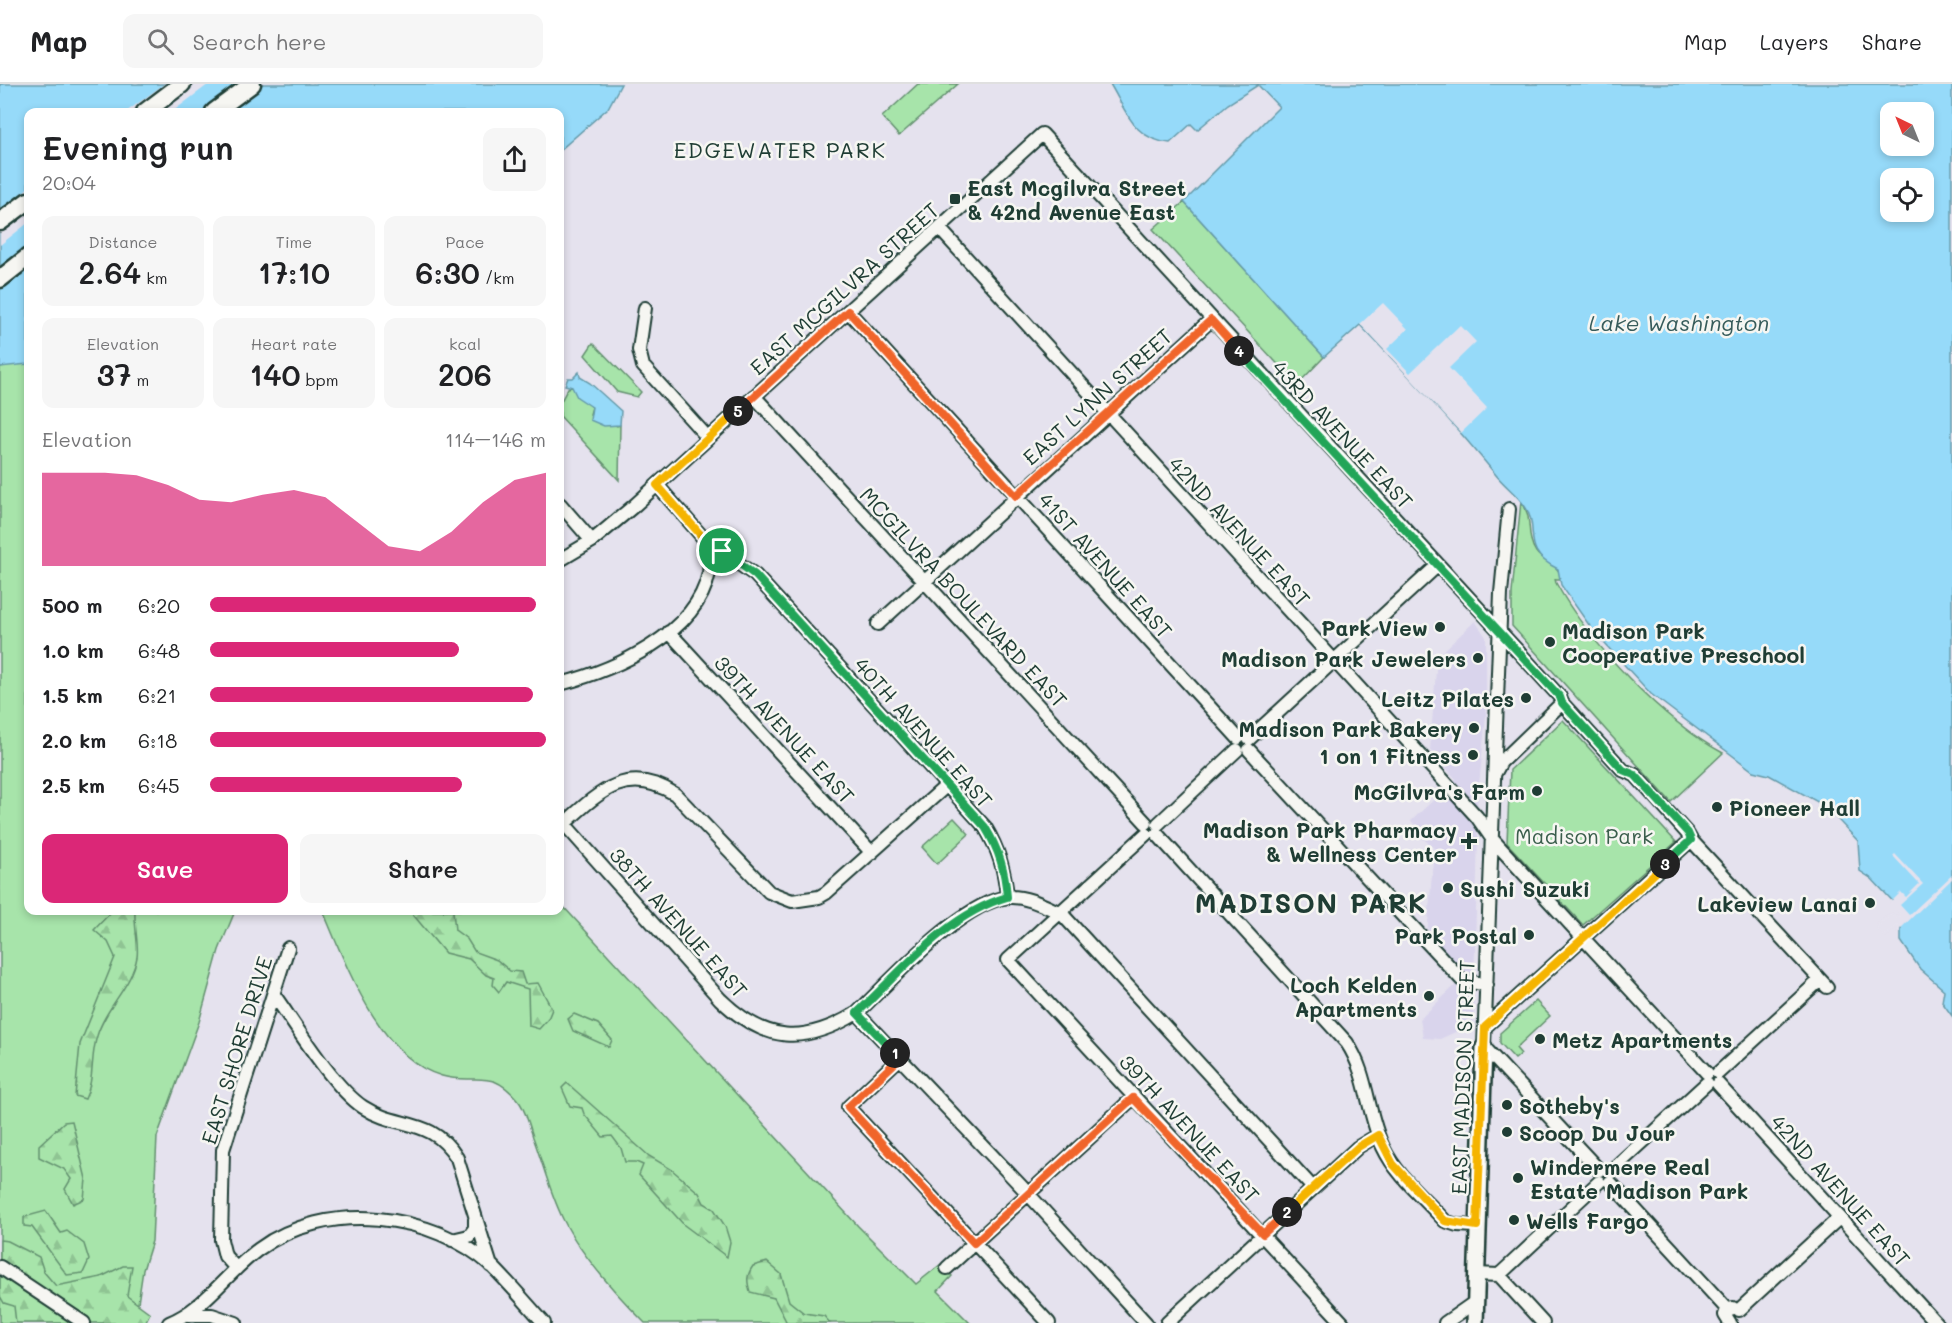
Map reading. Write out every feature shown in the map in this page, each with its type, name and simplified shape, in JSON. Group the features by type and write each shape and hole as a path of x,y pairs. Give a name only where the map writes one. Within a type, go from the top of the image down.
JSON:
{"highway":[{"path":"150,108 182,84"},
{"path":"219,108 252,84"},
{"path":"0,222 24,204"},
{"path":"0,279 24,260"}],"main road":[{"name":"EAST MADISON STREET","path":"1475,1323 1484,1047"}],"street":[{"name":"EAST MCGILVRA STREET","path":"564,558 592,541 657,485 1042,134"},
{"name":"43RD AVENUE EAST","path":"1042,134 1560,697 1562,703 1623,770 1635,775 1688,833 1691,840 1823,983 1712,1078"},
{"name":"42ND AVENUE EAST","path":"939,228 1477,817 1493,840 1936,1323"},
{"path":"645,308 639,358 643,366 708,438"},
{"name":"41ST AVENUE EAST","path":"848,311 1462,980 1487,985"},
{"name":"EAST LYNN STREET","path":"878,624 1211,320"},
{"name":"MCGILVRA BOULEVARD EAST","path":"754,396 1347,1043 1360,1068 1378,1135 1393,1164 1445,1221 1477,1226"},
{"name":"40TH AVENUE EAST","path":"657,485 706,541 755,575 985,827 992,839 1005,876 1007,897"},
{"path":"564,509 592,541"},
{"name":"EAST MADISON STREET","path":"1484,1047 1501,593 1509,509"},
{"path":"564,683 613,668 642,652 669,632 704,591 710,571 706,541"},
{"path":"1061,913 1438,565"},
{"name":"39TH AVENUE EAST","path":"669,632 872,853"},
{"path":"1500,665 1508,655 1520,654"},
{"path":"1493,778 1501,762 1562,703"},
{"path":"1495,738 1515,749"},
{"path":"564,819 614,784 648,782 662,786 675,794 769,892 792,901 805,900 826,893 946,786"},
{"name":"38TH AVENUE EAST","path":"564,823 720,999 750,1023 773,1033 795,1036 830,1028 857,1013 951,926 978,908 1007,897"},
{"path":"1485,1027 1691,840"},
{"path":"1007,897 1030,901 1061,913 1313,1188"},
{"name":"39TH AVENUE EAST","path":"1061,913 1008,960 1343,1323"},
{"name":"EAST SHORE DRIVE","path":"235,1267 225,1256 221,1240 224,1150 288,948"},
{"path":"274,995 346,1092 363,1107 431,1131 447,1143 457,1158 491,1266"},
{"path":"857,1013 1028,1193 1146,1323"},
{"path":"1484,1047 1605,1176 1733,1319 1839,1218"},
{"path":"900,1058 848,1107 1049,1323"},
{"path":"1499,1275 1712,1078"},
{"path":"948,1268 1133,1098"},
{"path":"1167,1323 1358,1147 1378,1135"},
{"path":"452,1240 469,1236 475,1228 475,1217"},
{"path":"169,1323 188,1315 235,1267 262,1246 288,1233 335,1220 360,1218 394,1221 426,1229 452,1240 491,1266 544,1323"},
{"path":"0,1267 84,1323"},
{"path":"1476,1274 1499,1275 1543,1323"},
{"path":"1445,1323 1475,1302"},
{"path":"188,1315 212,1315 236,1323"}],"shaded area":[{"path":"1475,621 1486,637 1486,715 1475,826 1478,835 1473,1024 1440,1039 1423,1038 1420,1019 1465,976 1427,936 1434,848 1419,835 1421,831 1411,821 1456,779 1430,750 1437,657"}],"green space":[{"path":"918,84 958,84 899,136 882,117"},
{"path":"1184,202 1324,357 1297,385 1153,229"},
{"path":"593,343 641,392 637,397 617,392 585,355"},
{"path":"24,364 24,915 233,915 219,950 199,1022 157,1137 152,1241 143,1270 135,1323 0,1323 0,367"},
{"path":"572,387 592,407 590,414 617,426 620,425 619,480 564,420 564,396 568,388"},
{"name":"Madison Park","path":"1521,501 1527,513 1531,540 1536,552 1555,567 1561,575 1561,579 1555,579 1556,583 1570,606 1608,655 1652,701 1700,739 1723,753 1671,802 1512,626 1512,593"},
{"name":"Madison Park","path":"1563,720 1676,842 1583,925 1507,843 1510,770"},
{"path":"954,818 969,834 937,864 922,847"},
{"path":"564,907 858,1226 916,1284 941,1264 952,1276 938,1291 970,1323 645,1323 600,1274 563,1219 520,1103 510,1091 492,1080 442,1076 420,1066 400,1051 383,1031 368,1007 325,915 564,915"},
{"path":"108,915 135,915 137,957 130,978 106,1016 97,1036 90,1084 85,1099 75,1096 80,1044 115,957 108,942 94,930"},
{"path":"413,915 453,915 455,930 467,939 475,952 497,960 510,971 521,972 525,984 538,983 552,1009 548,1019 539,1029 529,1026 528,989 506,982 499,992 493,985 494,978 486,975 469,959 445,953"},
{"path":"1536,1001 1550,1016 1516,1048 1521,1054 1515,1059 1500,1043 1500,1033"},
{"path":"574,1014 598,1024 612,1040 609,1047 573,1031 568,1019"},
{"path":"567,1083 649,1156 671,1169 699,1193 704,1203 714,1209 725,1226 730,1242 727,1257 684,1225 639,1175 643,1165 636,1162 625,1162 621,1148 612,1136 603,1137 584,1114 582,1108 570,1106 562,1088"},
{"path":"72,1121 86,1179 84,1199 73,1204 65,1189 71,1179 64,1169 39,1157 39,1145 64,1122"},
{"path":"46,1211 61,1233 67,1231 84,1244 89,1260 83,1273 67,1275 32,1227 24,1226 24,1217"},
{"path":"0,1240 8,1241 39,1257 44,1272 56,1286 101,1277 123,1266 132,1266 127,1296 150,1313 145,1323 16,1323 14,1306 4,1303 0,1296"},
{"path":"767,1262 781,1274 789,1301 804,1313 824,1316 830,1323 787,1323 774,1298 750,1292 749,1273 753,1266"}],"water":[{"path":"0,84 621,84 608,108 564,146 564,108 24,108 24,364 0,367"},
{"name":"Lake Washington","path":"1110,84 1952,84 1952,1016 1942,1002 1944,990 1920,969 1901,941 1901,910 1872,879 1860,871 1858,841 1825,806 1769,775 1753,771 1651,694 1594,632 1561,585 1558,569 1538,554 1534,547 1529,514 1524,505 1360,325 1324,357 1184,202 1279,107 1258,85 1228,104 1197,130 1191,124 1170,143 1147,136 1139,130"},
{"path":"579,372 580,377 621,411 620,425 604,426 590,420 592,407 577,397 572,387 565,385 568,378 573,378"}],"pier":[{"path":"164,84 209,84 177,108 131,108"},
{"path":"24,191 24,226 0,245 0,210"},
{"path":"1383,303 1408,329 1387,349 1410,373 1460,325 1476,342 1449,368 1487,408 1461,433 1360,324"},
{"path":"1895,854 1923,884 1900,905 1909,915 1952,875 1952,879 1897,932 1898,926 1885,937 1877,929 1877,925 1891,913 1899,919 1898,911 1890,903 1901,892 1906,897 1919,884 1893,856"}],"place":[{"name":"East Mcgilvra Street & 42nd Avenue East","path":"955,199"},
{"name":"Park View","path":"1440,627"},
{"name":"Madison Park Cooperative Preschool","path":"1550,642"},
{"name":"Madison Park Jewelers","path":"1478,658"},
{"name":"Leitz Pilates","path":"1526,698"},
{"name":"Madison Park Bakery","path":"1474,728"},
{"name":"1 on 1 Fitness","path":"1473,755"},
{"name":"McGilvra's Farm","path":"1537,791"},
{"name":"Pioneer Hall","path":"1717,807"},
{"name":"Madison Park Pharmacy & Wellness Center","path":"1469,841"},
{"name":"Sushi Suzuki","path":"1448,888"},
{"name":"Lakeview Lanai","path":"1870,903"},
{"name":"Park Postal","path":"1529,935"},
{"name":"Loch Kelden Apartments","path":"1429,996"},
{"name":"Metz Apartments","path":"1540,1039"},
{"name":"Sotheby's","path":"1507,1105"},
{"name":"Scoop Du Jour","path":"1507,1132"},
{"name":"Windermere Real Estate Madison Park","path":"1518,1178"},
{"name":"Wells Fargo","path":"1514,1220"}],"district":[{"name":"EDGEWATER PARK","path":"780,149"},
{"name":"MADISON PARK","path":"1311,902"}],"route":[{"path":"848,311 1016,496 1211,320 1560,697 1562,703 1623,770 1635,775 1688,833 1691,840 1485,1027 1477,1226 1457,1225 1445,1221 1393,1164 1378,1135 1358,1147 1263,1234 1133,1098 974,1243 848,1107 900,1058 857,1013 951,926 978,908 1007,897 1005,876 998,850 985,827 755,575 722,551 706,541 657,485 848,311"}]}
